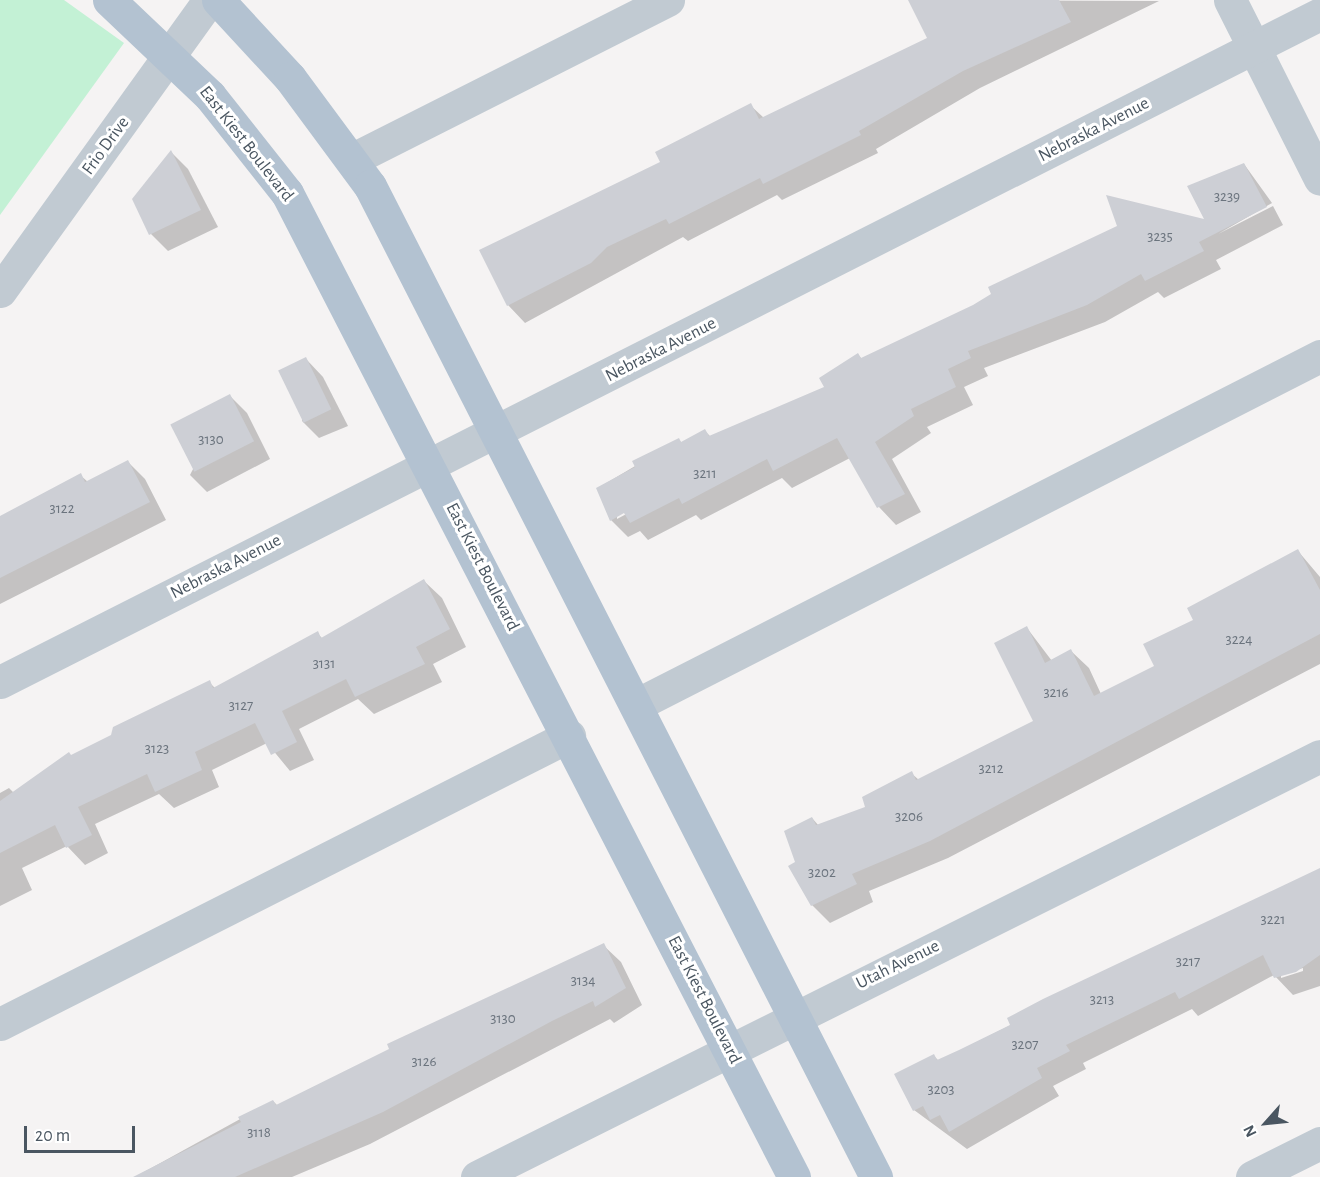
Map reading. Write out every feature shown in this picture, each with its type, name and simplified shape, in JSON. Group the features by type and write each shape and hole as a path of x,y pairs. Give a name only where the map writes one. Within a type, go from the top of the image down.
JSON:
{"main road":[{"name":"East Kiest Boulevard","path":"109,0 172,54 287,193 430,464 794,1177"},
{"path":"218,0 291,78 353,159 498,433 876,1177"}],"street":[{"name":"Frio Drive","path":"0,291 209,0"},
{"path":"353,159 668,0"},
{"path":"1230,0 1320,179"},
{"name":"Nebraska Avenue","path":"0,682 430,464 498,433 1320,14"},
{"path":"636,705 1320,356"},
{"path":"0,1024 569,735"},
{"name":"Utah Avenue","path":"477,1177 729,1049 1320,756"},
{"path":"1252,1177 1320,1143"}],"green space":[{"path":"0,0 64,0 124,43 0,215"}],"building":[{"path":"908,0 1059,0 1071,22 963,71 859,131 861,135 763,184 760,178 669,224 666,219 607,247 591,263 507,306 479,250 660,162 655,152 751,103 759,119 927,38"},
{"path":"171,150 201,210 149,235 132,199"},
{"path":"1244,163 1267,207 1199,242 1204,251 1145,281 1141,274 1087,305 968,351 971,358 948,369 956,387 911,409 914,416 875,442 905,494 877,508 837,438 773,471 767,459 682,504 679,498 630,523 624,513 610,521 596,488 635,467 632,461 679,438 681,442 705,429 709,436 824,387 819,378 858,353 861,358 973,305 991,294 988,287 1117,226 1106,195 1204,219 1187,186"},
{"path":"306,357 331,409 304,423 278,371"},
{"path":"230,394 254,441 194,472 170,424"},
{"path":"128,460 150,502 0,578 0,516 81,473 85,482"},
{"path":"1298,549 1320,590 1320,634 930,841 852,874 857,884 811,906 788,866 795,862 784,831 812,817 816,825 865,807 862,797 912,771 916,780 1033,721 994,643 1027,626 1045,663 1071,649 1094,696 1154,666 1143,644 1193,620 1187,608"},
{"path":"424,579 450,629 416,647 425,664 355,697 346,679 282,711 297,742 271,755 255,723 195,752 202,770 155,792 147,774 78,807 92,835 66,848 55,825 0,853 0,801 69,752 71,755 111,735 113,727 210,680 213,688 318,631 321,638"},
{"path":"1320,868 1320,955 1296,972 1274,978 1263,955 1179,999 1175,992 1066,1045 1070,1051 1037,1068 1042,1078 949,1132 940,1115 930,1120 923,1106 913,1111 894,1074 934,1054 937,1060 959,1050 1010,1025 1007,1018 1043,999"},
{"path":"604,943 626,988 595,1007 593,1001 383,1112 235,1177 133,1177 241,1122 238,1117 273,1100 276,1105 389,1049 387,1044"}]}
